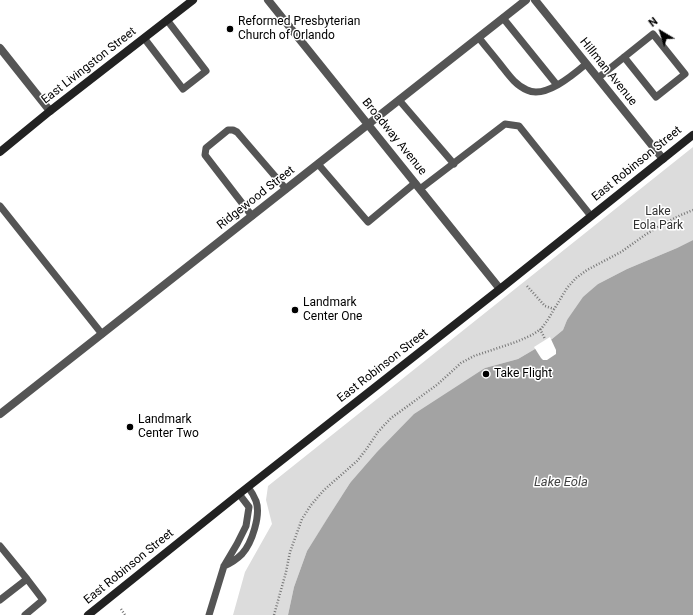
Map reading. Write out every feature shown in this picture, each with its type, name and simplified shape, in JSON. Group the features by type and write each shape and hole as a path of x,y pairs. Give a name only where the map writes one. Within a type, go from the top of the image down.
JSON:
{"main road":[{"name":"East Livingston Street","path":"0,152 193,0"},
{"name":"East Robinson Street","path":"88,615 693,135"}],"street":[{"name":"Broadway Avenue","path":"268,0 500,289"},
{"name":"Ridgewood Street","path":"0,414 526,0"},
{"name":"Hillman Avenue","path":"535,0 663,159"},
{"path":"0,48 50,112"}],"lane":[{"path":"503,18 557,85"},
{"path":"144,38 183,89 206,71 167,20"},
{"path":"598,78 624,57 653,34 685,74 656,97 624,57"},
{"path":"478,38 516,83 528,91 538,92 557,85 574,75 586,64"},
{"path":"399,100 454,164"},
{"path":"318,164 368,222 384,208 454,164 505,124 519,126 591,216"},
{"path":"252,216 205,155 206,148 228,130 237,132 286,189"},
{"path":"0,206 102,334"},
{"path":"224,566 230,564 242,553 254,531 258,515 256,502 248,487"},
{"path":"209,615 224,566 246,526 249,507 239,494"},
{"path":"0,546 44,600 25,615"},
{"path":"0,600 26,579"}],"path":[{"path":"274,615 290,552 302,519 311,505 324,490 357,461 366,451 378,432 391,418 438,384 461,363 474,356 532,335 547,321 567,288 576,278 587,270 622,252 661,225 693,210"},
{"path":"527,286 545,306 554,309"},
{"path":"540,329 545,338"},
{"path":"121,610 125,615"}],"green space":[{"name":"Lake Eola Park","path":"693,147 693,240 627,269 598,284 567,320 563,330 552,339 518,359 485,368 350,483 307,551 294,587 288,615 233,615 245,572 272,524 266,500 268,486"}],"water":[{"name":"Lake Eola","path":"693,240 693,615 288,615 294,587 307,551 327,519 350,483 377,452 414,414 485,368 518,359 552,339 563,330 567,320 583,297 598,284 627,269"}],"pier":[{"path":"550,337 556,350 556,354 547,360 543,360 534,347"}],"place":[{"name":"Reformed Presbyterian Church of Orlando","path":"230,29"},
{"name":"Landmark Center One","path":"295,310"},
{"name":"Take Flight","path":"486,374"},
{"name":"Landmark Center Two","path":"130,427"}]}
